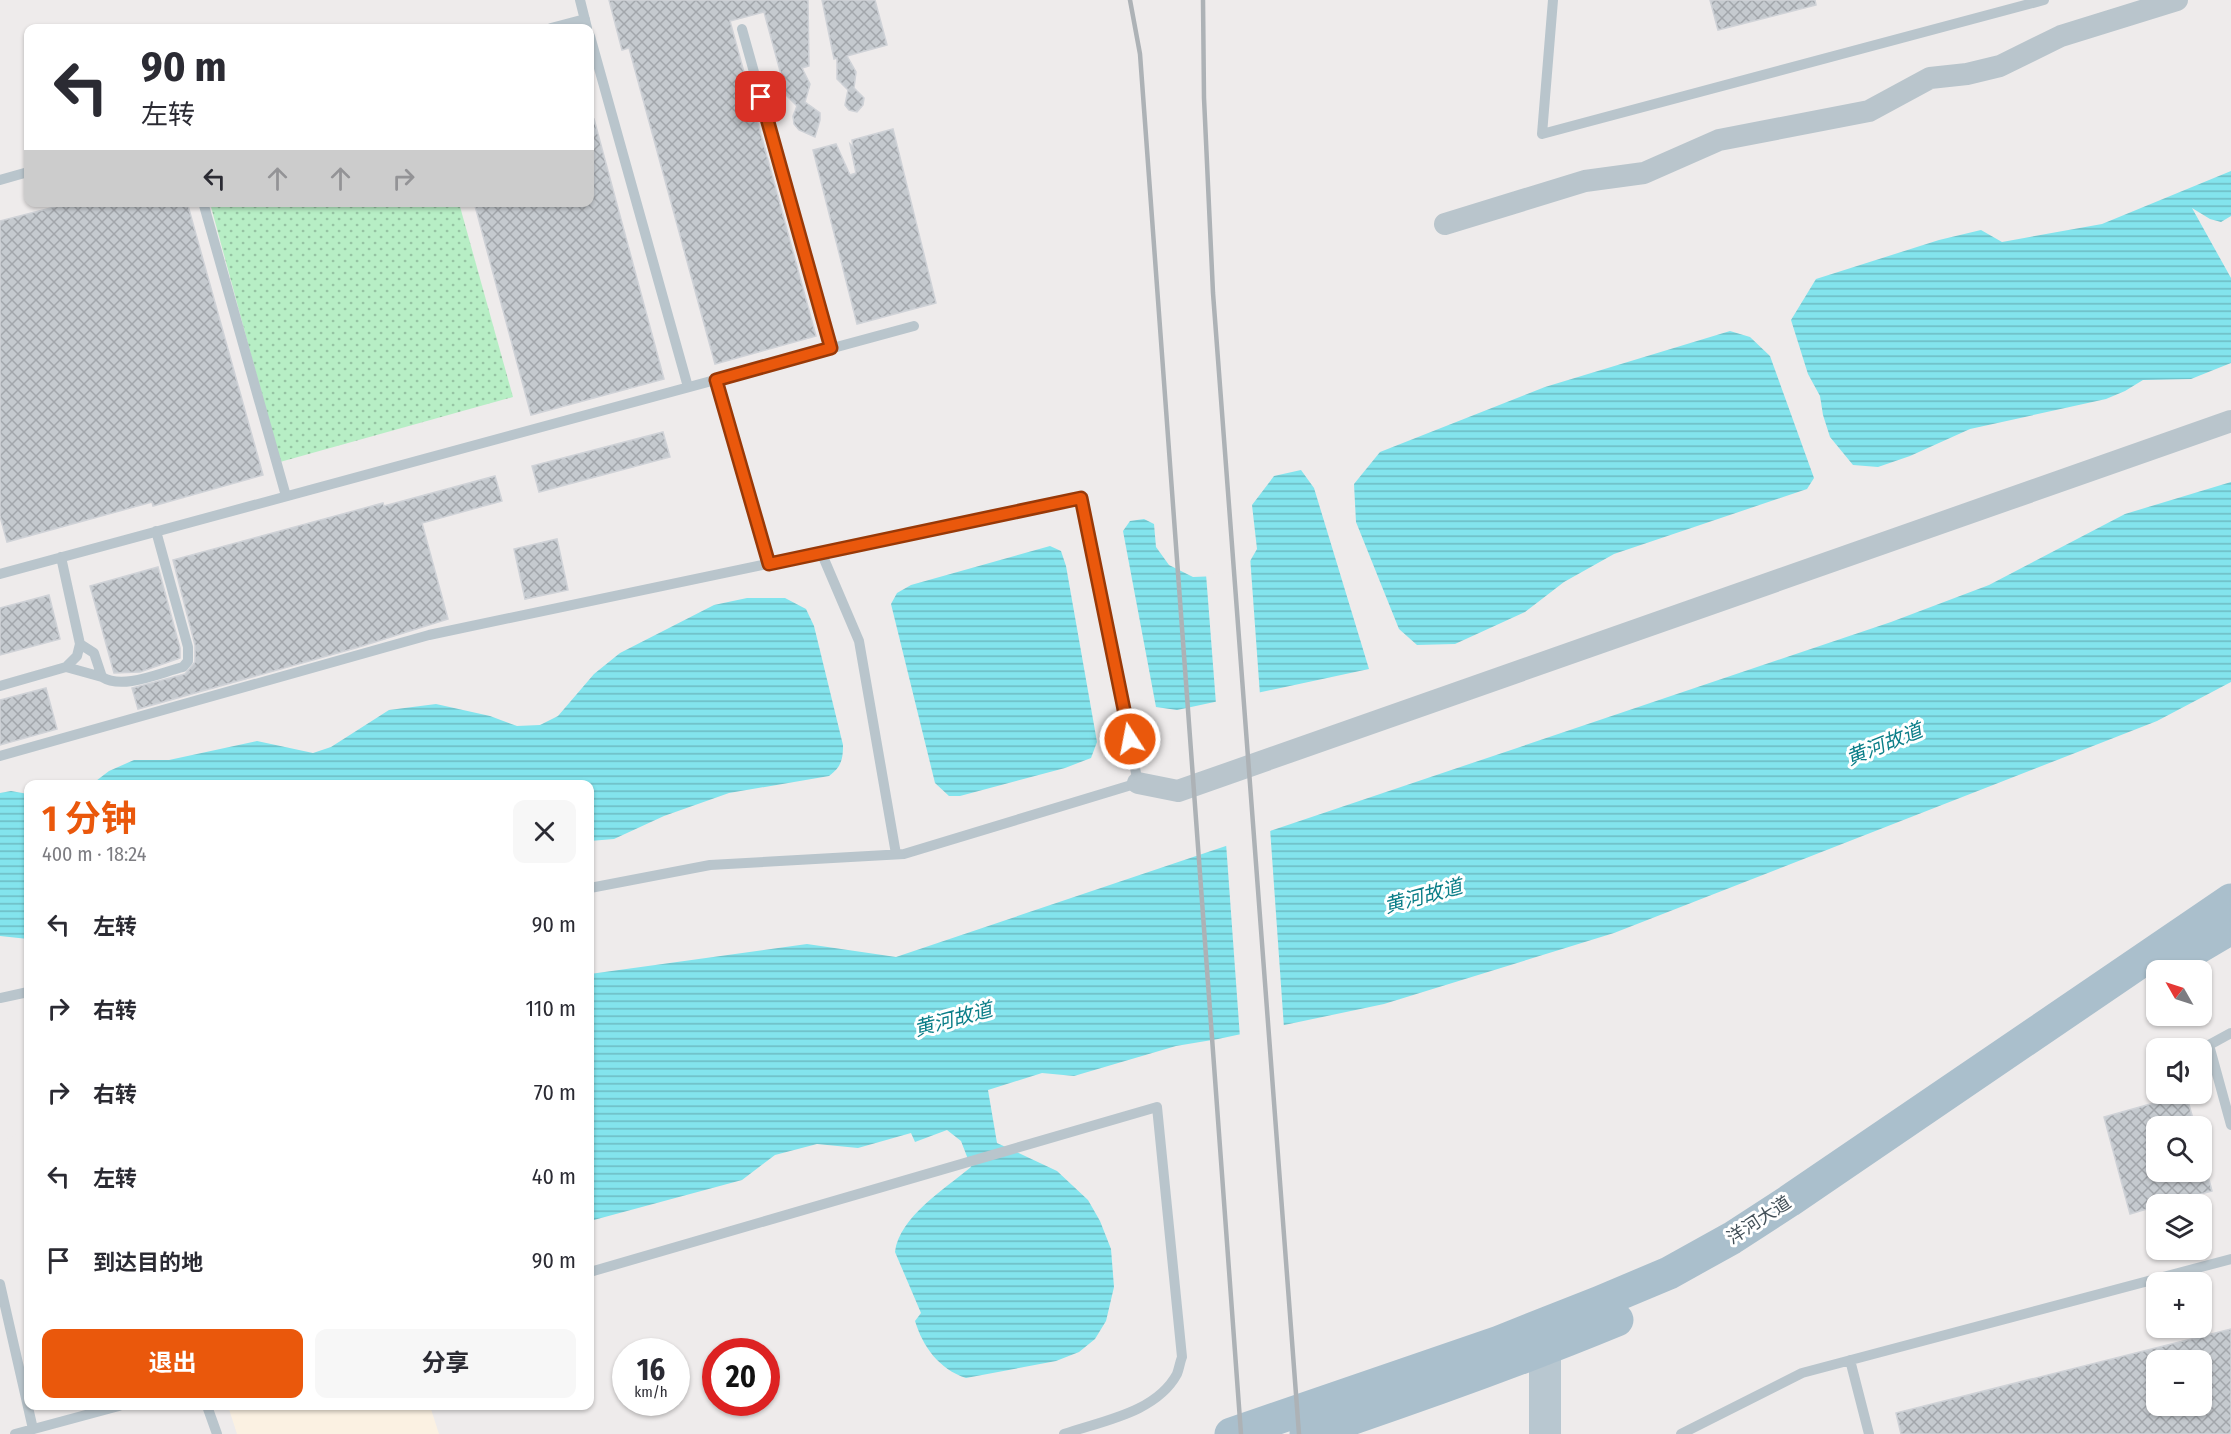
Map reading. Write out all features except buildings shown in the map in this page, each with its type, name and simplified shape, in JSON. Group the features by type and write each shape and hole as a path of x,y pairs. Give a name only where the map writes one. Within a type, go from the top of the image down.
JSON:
{"main road":[{"name":"洋河大道","path":"1231,1434 1499,1342 1669,1273 1732,1238 1789,1201 2231,900"},
{"path":"2179,960 2231,928"},
{"name":"洋河大道","path":"1306,1434 1451,1385 1545,1350 1648,1307 1719,1270 2146,982"}],"street":[{"path":"1445,224 1586,181 1644,172 1719,140 1869,111 1930,78 1967,74 2000,66 2061,36 2177,0"},
{"path":"1138,783 1178,791 2231,421"},
{"path":"1545,1350 1545,1434"}],"lane":[{"path":"580,0 586,24"},
{"path":"1553,0 1542,134 2044,0"},
{"path":"742,29 831,348"},
{"path":"594,50 688,387"},
{"path":"0,180 24,173"},
{"path":"204,207 286,496"},
{"path":"1,571 61,557 914,326"},
{"path":"716,380 769,564"},
{"path":"0,756 429,635 1081,498 1138,783 904,854 710,865 594,887"},
{"path":"0,686 66,667 102,677 110,682 124,682 183,667 188,661 188,647 156,531"},
{"path":"822,552 859,641 896,854"},
{"path":"61,557 80,644 76,656 66,667"},
{"path":"80,644 94,653 102,677"},
{"path":"0,998 24,993"},
{"path":"2231,1033 2209,1045 2231,1125"},
{"path":"594,1271 1157,1107 1182,1357 1177,1374 1161,1393 1145,1406 1064,1434"},
{"path":"1681,1434 1802,1373 2231,1259"},
{"path":"0,1284 24,1390"},
{"path":"1850,1360 1869,1434"},
{"path":"29,1410 33,1429"},
{"path":"15,1434 104,1410"},
{"path":"208,1410 217,1434"}],"shaded area":[{"path":"229,1410 431,1410 439,1434 237,1434"}],"green space":[{"path":"211,207 460,207 513,397 280,462"}],"water":[{"path":"2231,171 2231,216 2221,222 2210,219 2192,208 2231,278 2231,363 2191,379 2143,380 2106,399 1970,429 1910,456 1878,467 1853,465 1830,437 1820,396 1808,374 1791,320 1816,279 1939,240 1981,230 2002,242 2102,224"},
{"path":"1730,331 1750,337 1770,356 1814,478 1807,489 1614,554 1564,582 1525,612 1455,644 1417,645 1399,629 1356,522 1354,484 1380,452 1545,387"},
{"path":"1301,470 1314,488 1369,669 1177,710 1156,707 1123,531 1130,521 1144,519 1154,524 1156,547 1169,565 1193,577 1242,575 1257,549 1252,505 1274,476"},
{"name":"黄河故道","path":"2231,482 2231,682 2157,721 1614,933 1384,1004 1176,1046 1074,1076 1042,1073 988,1090 997,1143 1057,1171 1088,1200 1100,1221 1111,1249 1114,1287 1106,1321 1095,1339 1079,1352 1056,1361 966,1378 940,1363 923,1340 915,1321 921,1313 895,1252 898,1239 914,1215 971,1167 961,1141 947,1130 915,1142 911,1133 858,1148 817,1144 775,1155 742,1180 594,1220 594,973 807,944 896,957 1891,622 1989,585 2125,514"},
{"path":"1050,546 1061,551 1066,566 1097,742 1091,758 1065,768 960,796 949,796 935,783 891,604 897,593 911,585"},
{"path":"747,598 785,598 806,609 814,626 843,745 840,763 829,776 729,793 664,816 614,839 594,841 594,780 97,780 109,771 134,760 169,760 257,741 313,753 331,747 389,710 436,704 490,716 517,726 540,725 558,716 594,674 620,653 714,605"},
{"path":"11,791 24,793 24,939 0,936 0,793"}],"pier":[{"path":"1250,556 1260,695 1216,704 1206,574 1241,572"},
{"path":"1270,828 1284,1028 1240,1038 1226,843"},
{"path":"23,1118 24,1288 0,1283 0,1141 15,1135"}],"railway":[{"path":"1130,0 1140,54 1241,1434"},
{"path":"1203,0 1204,98 1213,293 1299,1434"}],"route":[{"path":"761,97 831,348 716,380 769,564 1081,498 1130,739"}]}
